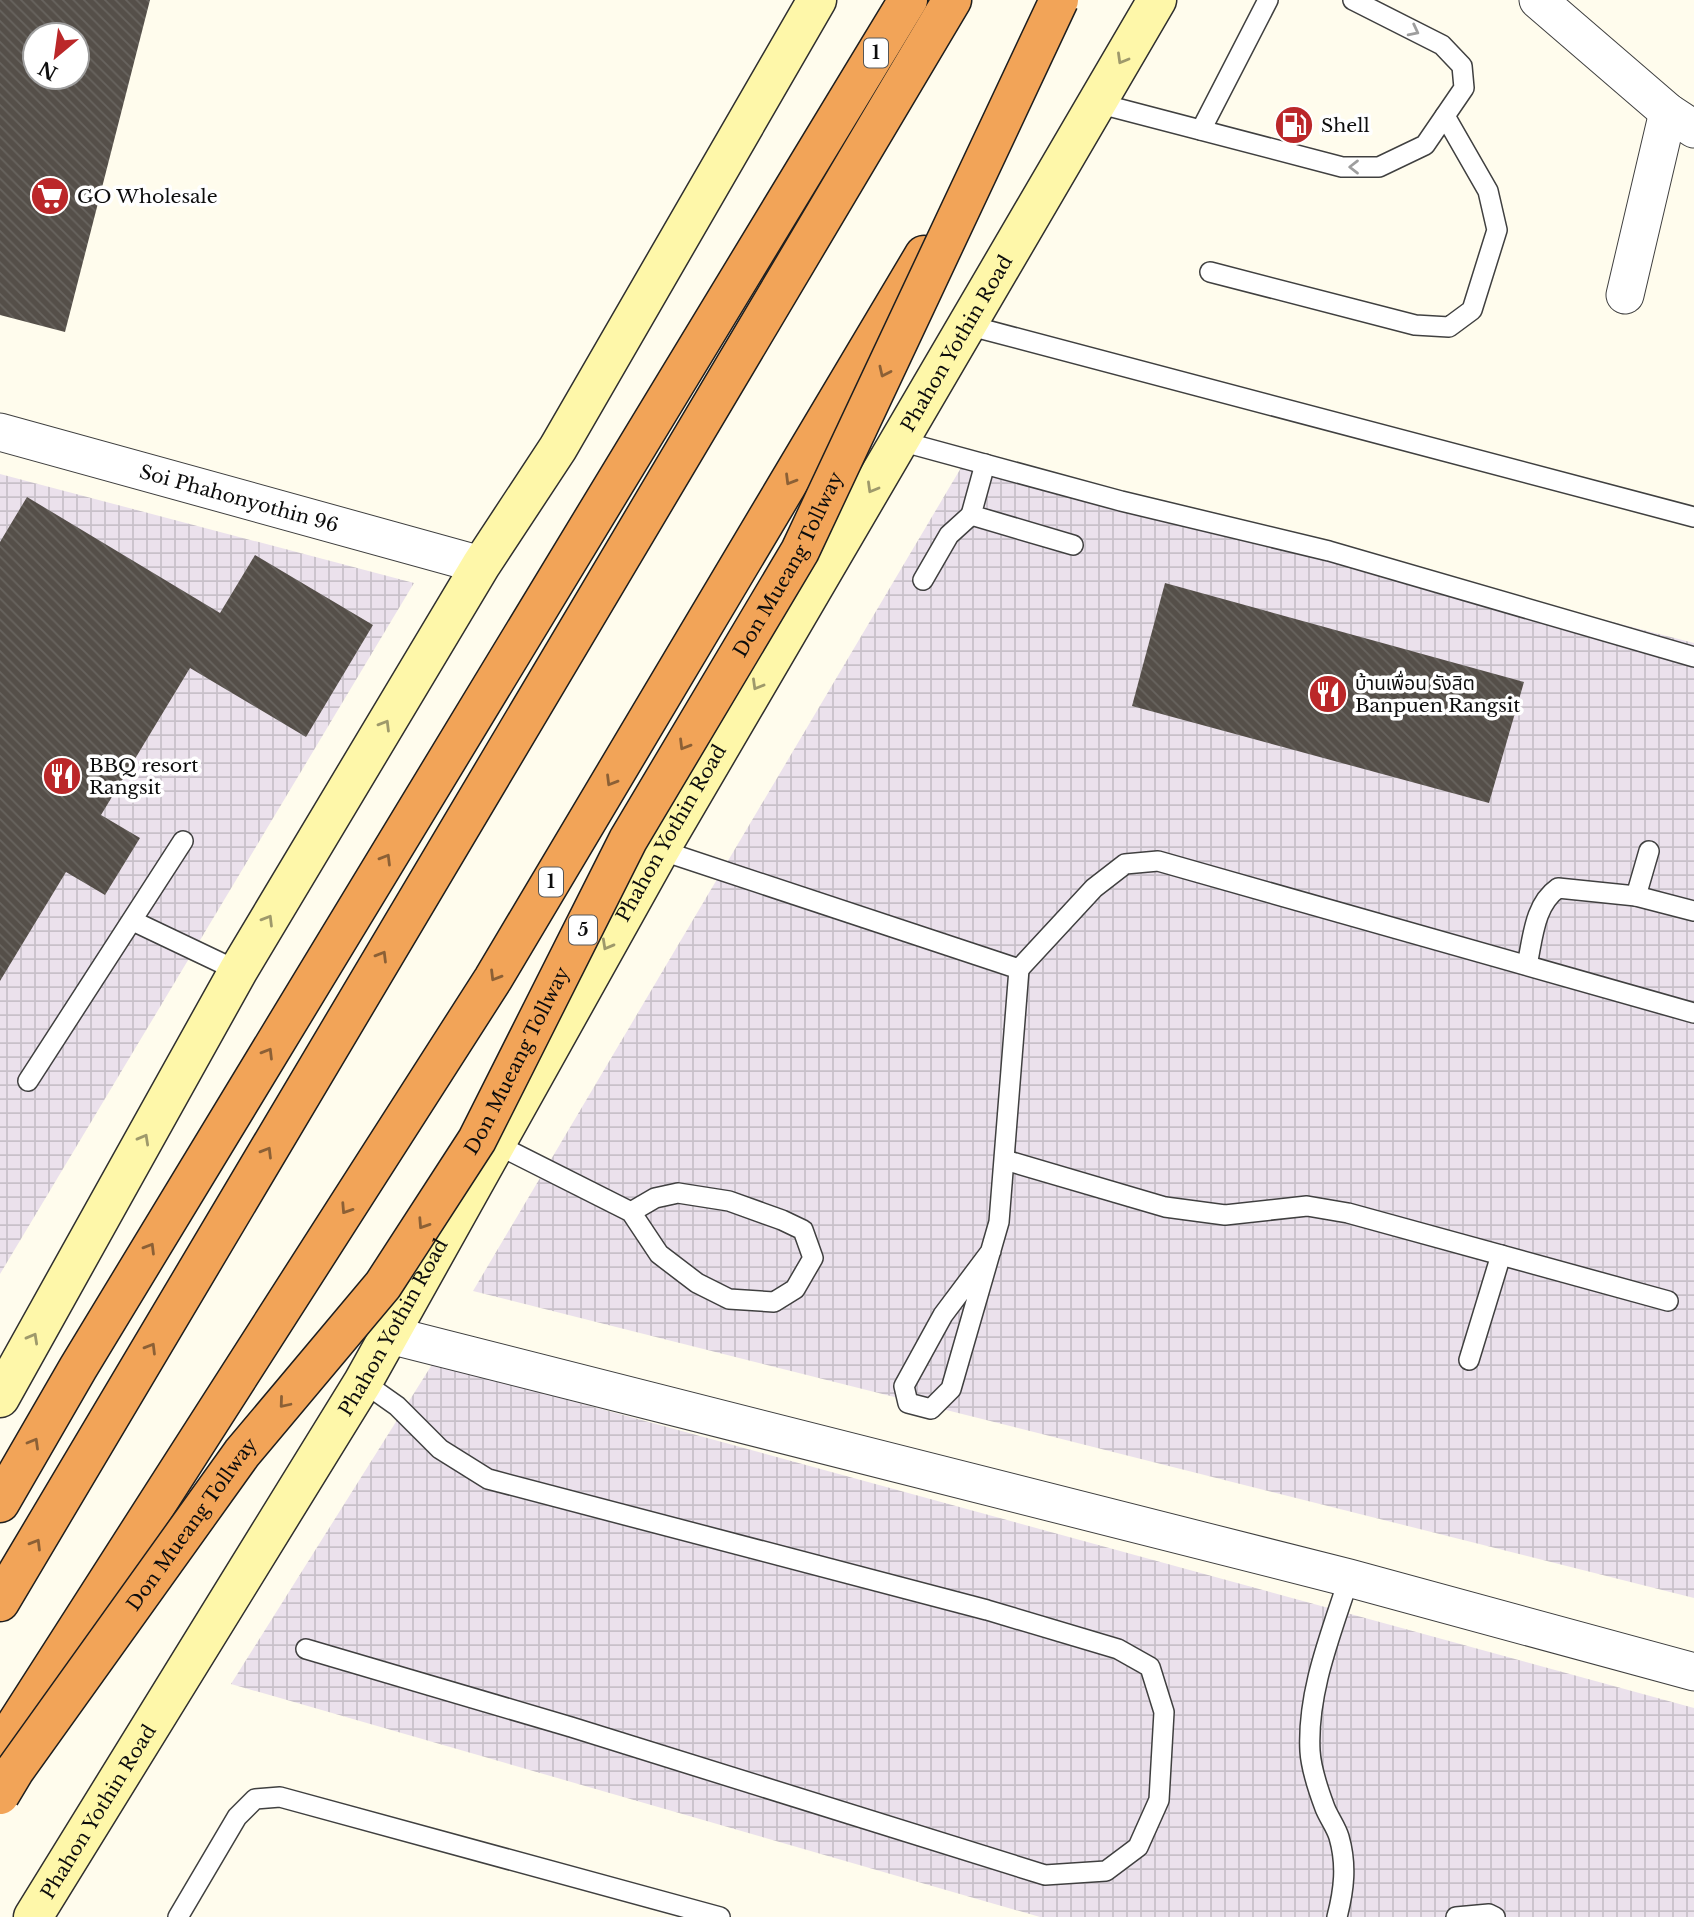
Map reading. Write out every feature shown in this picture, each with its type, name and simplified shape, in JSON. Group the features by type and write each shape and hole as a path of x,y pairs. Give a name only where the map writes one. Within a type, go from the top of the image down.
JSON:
{"highway":[{"name":"1","path":"0,1503 85,1356 908,0"},
{"path":"0,1602 952,0"},
{"name":"Don Mueang Tollway","path":"0,1795 15,1770 242,1453 383,1285 477,1140 628,840 800,551 1059,0"},
{"name":"1","path":"0,1749 493,979 1075,0"}],"main road":[{"path":"727,152 804,0"},
{"path":"0,1398 238,971 481,565 558,448 817,0"},
{"name":"Phahon Yothin Road","path":"33,1917 363,1382 660,850 1157,0"}],"street":[{"path":"1538,0 1681,120 1625,295"},
{"name":"Soi Phahonyothin 96","path":"0,432 481,565"},
{"path":"390,1335 1349,1578 1694,1672"}],"lane":[{"path":"1201,130 1268,0"},
{"path":"1097,103 1342,167 1380,167 1424,145 1464,88 1462,66 1442,45 1353,0"},
{"path":"1210,272 1415,325 1449,327 1472,310 1497,230 1488,191 1445,116"},
{"path":"967,325 1694,517"},
{"path":"900,441 1121,501 1329,551 1694,657"},
{"path":"923,580 949,535 971,515 985,464"},
{"path":"971,515 1073,545"},
{"path":"27,1081 183,841"},
{"path":"660,850 1019,969"},
{"path":"1636,896 1649,851"},
{"path":"991,1251 943,1315 904,1386 908,1403 931,1409 951,1388 991,1251 999,1222 1019,969 1094,888 1125,864 1158,861 1694,1013"},
{"path":"1527,965 1536,920 1547,895 1558,888 1636,896 1694,911"},
{"path":"133,921 238,971"},
{"path":"496,1144 631,1212 659,1254 697,1283 729,1299 774,1302 796,1289 813,1258 803,1230 729,1200 678,1193 654,1198 631,1212"},
{"path":"1004,1160 1165,1207 1225,1215 1307,1206 1348,1213 1668,1301"},
{"path":"1469,1360 1501,1255"},
{"path":"306,1649 571,1727 1045,1875 1105,1871 1138,1847 1158,1800 1164,1712 1150,1667 1118,1649 973,1606 488,1479 440,1449 397,1406 363,1382"},
{"path":"1337,1917 1344,1892 1345,1866 1339,1836 1325,1807 1310,1754 1310,1715 1318,1677 1349,1578"},
{"path":"178,1917 237,1817 255,1799 280,1797 718,1917"},
{"path":"1456,1917 1489,1914 1496,1917"}],"shaded area":[{"path":"968,456 1694,643 1694,1598 473,1291"},
{"path":"0,474 414,583 0,1274"},
{"path":"433,1363 1694,1708 1694,1917 1040,1917 231,1684"}],"building":[{"name":"GO Wholesale","path":"0,0 150,0 65,332 0,315"},
{"name":"BBQ resort Rangsit","path":"27,497 220,613 255,555 373,625 306,737 190,668 101,815 140,838 105,895 66,872 0,981 0,542"},
{"name":"บ้านเพื่อน รังสิต Banpuen Rangsit","path":"1165,583 1524,682 1489,803 1132,706"}],"place":[{"name":"Shell","path":"1294,125"},
{"name":"GO Wholesale","path":"50,196"},
{"name":"บ้านเพื่อน รังสิต Banpuen Rangsit","path":"1328,694"},
{"name":"BBQ resort Rangsit","path":"62,776"}]}
